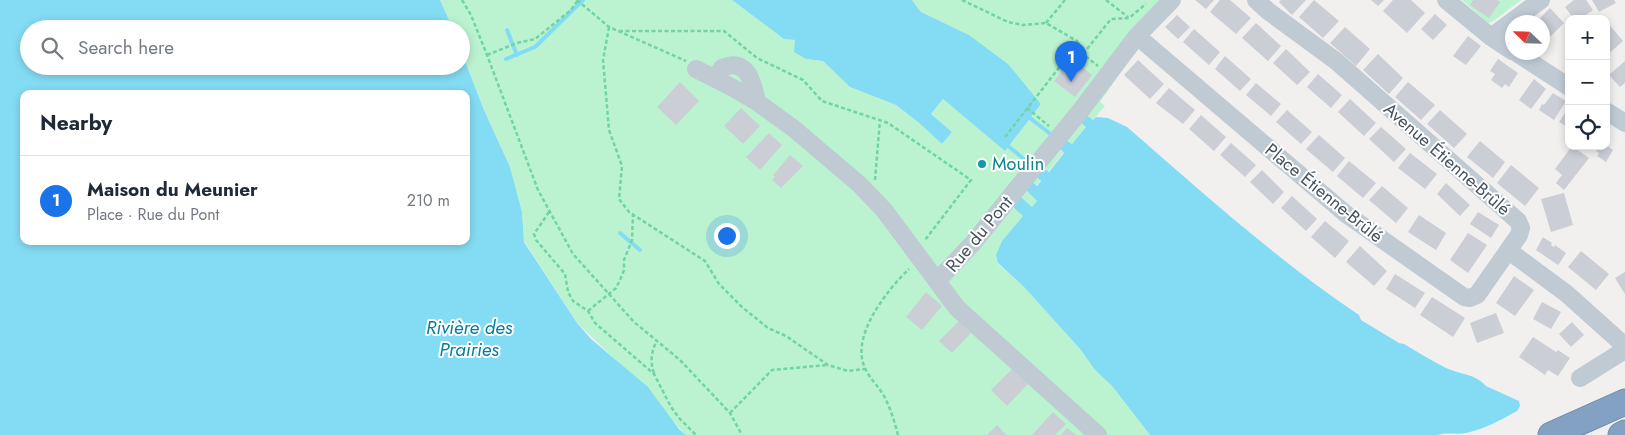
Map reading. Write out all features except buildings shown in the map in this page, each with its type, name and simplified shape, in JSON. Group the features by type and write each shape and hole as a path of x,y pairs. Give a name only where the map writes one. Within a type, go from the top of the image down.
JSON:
{"highway":[{"path":"1552,435 1625,402"},
{"path":"1621,435 1625,433"}],"street":[{"name":"Rue du Pont","path":"937,282 1006,203 1137,36 1172,0"},
{"name":"Avenue Étienne-Brûlé","path":"1256,0 1336,61 1515,218 1520,225 1521,232 1509,251"},
{"path":"1446,0 1505,46"},
{"path":"1491,37 1541,0"},
{"name":"Place Étienne-Brûlé","path":"1137,36 1346,214 1464,297 1473,298 1482,290 1509,251"},
{"path":"1527,60 1565,84"},
{"path":"696,69 757,102 820,150 870,195 916,260 937,282 957,308 1098,435"},
{"path":"1610,114 1625,123"},
{"path":"1509,251 1566,294 1625,348 1580,378"}],"path":[{"path":"462,0 471,15 526,160 549,212 573,254 634,322 680,360 730,413 742,435"},
{"path":"487,55 517,43 535,39 571,10 578,0 609,27 690,63 696,69"},
{"path":"962,0 1008,22 1023,25 1046,23 1078,42 1083,54 1107,74"},
{"path":"1046,23 1065,0"},
{"path":"1106,0 1128,18"},
{"path":"1083,54 1111,20 1128,18 1151,0"},
{"path":"609,27 603,60 608,130 622,166 619,199 633,215 705,261 719,284 742,307 768,328 786,336 828,364 848,371 865,368"},
{"path":"619,31 724,31 757,58 803,80 822,102 888,123 971,180 923,243 916,260 887,291 862,340 862,356 865,368 885,398 898,435"},
{"path":"1005,137 1078,42"},
{"path":"1055,72 1058,75"},
{"path":"1027,108 1042,120"},
{"path":"870,195 874,190 880,120"},
{"path":"549,212 534,234 536,240 565,274 568,292 574,301 588,311 594,323 654,374"},
{"path":"588,311 616,288 620,280 624,270 624,260 632,240 633,215"},
{"path":"657,341 654,346 651,362 654,374 671,407 696,435"},
{"path":"730,413 772,370 828,364"}],"green space":[{"path":"440,0 732,0 784,39 795,40 806,59 823,61 850,87 896,105 942,144 952,132 931,114 943,99 1005,150 1041,104 969,35 921,12 912,0 1162,0 1102,68 1116,79 1100,102 1105,106 1093,120 1085,114 1086,127 1072,144 1066,139 1059,147 1064,152 1048,172 1043,168 1037,185 1026,190 1037,201 1032,207 1021,197 1013,207 1024,216 1002,241 998,264 1025,288 1080,349 1095,370 1112,386 1150,435 686,435 619,363 577,323 524,241 522,212 510,167 470,74 470,20 449,20"},
{"path":"1462,0 1521,0 1488,23"}],"water":[{"name":"Rivière des Prairies","path":"0,0 440,0 449,20 20,20 20,75 470,74 510,167 522,212 524,242 577,323 591,339 648,387 679,429 686,435 0,435"},
{"path":"732,0 912,0 921,12 969,35 1008,64 1041,104 1005,151 943,99 931,114 952,132 942,144 896,105 850,87 823,61 806,59 794,52 795,40 784,39"},
{"path":"1085,114 1093,120 1096,117 1108,118 1127,127 1240,225 1299,272 1359,315 1361,320 1446,368 1477,379 1486,386 1519,401 1520,406 1517,411 1486,427 1462,434 1150,435 1112,386 1095,370 1080,349 1025,288 998,263 996,255 1002,241 1023,216 1013,207 1021,197 1032,207 1037,201 1026,190 1032,182 1037,186 1041,181 1036,176 1043,168 1049,172 1064,153 1059,147 1065,139 1072,144 1086,127 1079,121"}],"waterway":[{"path":"506,59 535,47 583,0"},
{"path":"507,30 517,55"},
{"path":"1030,118 1053,136"},
{"path":"1008,146 1030,164"},
{"path":"620,233 640,250"}],"place":[{"name":"Maison du Meunier","path":"1071,82"},
{"name":"Moulin","path":"982,164"}]}
